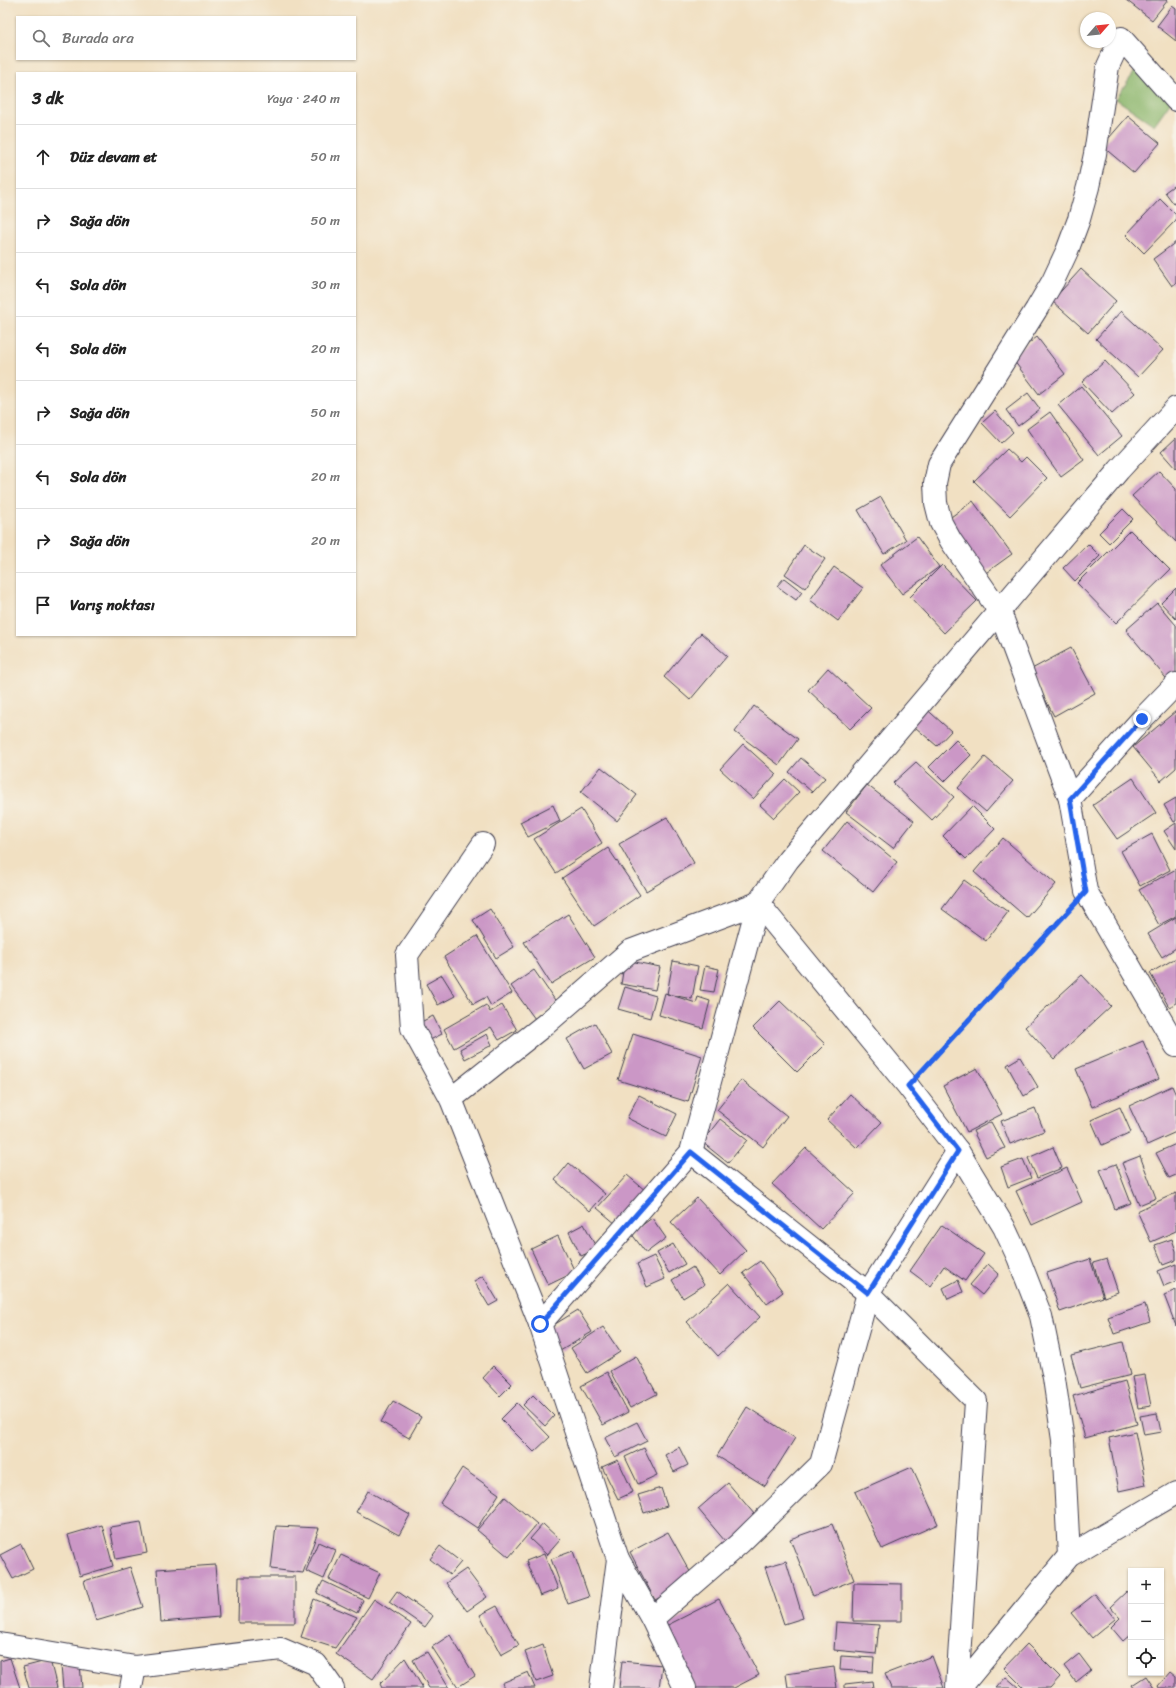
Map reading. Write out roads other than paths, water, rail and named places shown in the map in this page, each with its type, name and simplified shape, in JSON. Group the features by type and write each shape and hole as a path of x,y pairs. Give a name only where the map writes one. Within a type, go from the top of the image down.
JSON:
{"street":[{"path":"1176,100 1121,38 1108,66 1095,154 1088,187 1079,219 1067,251 1053,281 1036,310 939,464 935,483 936,503 941,523 951,541 1000,612 1070,799 1086,892 1176,1046"},
{"path":"540,1324 691,1152 758,903 788,860 1119,470 1176,408"},
{"path":"1070,799 1142,719 1176,684"},
{"path":"483,844 407,955 412,1028 451,1099 540,1324 618,1558 652,1619 685,1688"},
{"path":"758,903 908,1086 958,1151 1004,1227 1018,1257 1041,1316 1054,1378 1063,1440 1069,1556"},
{"path":"451,1099 547,1023 630,951 758,903"},
{"path":"652,1619 740,1543 821,1464 868,1293 958,1151"},
{"path":"691,1152 868,1293 976,1402 959,1688"},
{"path":"959,1688 1069,1556 1176,1493"},
{"path":"600,1688 618,1558"},
{"path":"0,1644 135,1667 281,1649 316,1664 333,1688"},
{"path":"131,1688 135,1667"}]}
